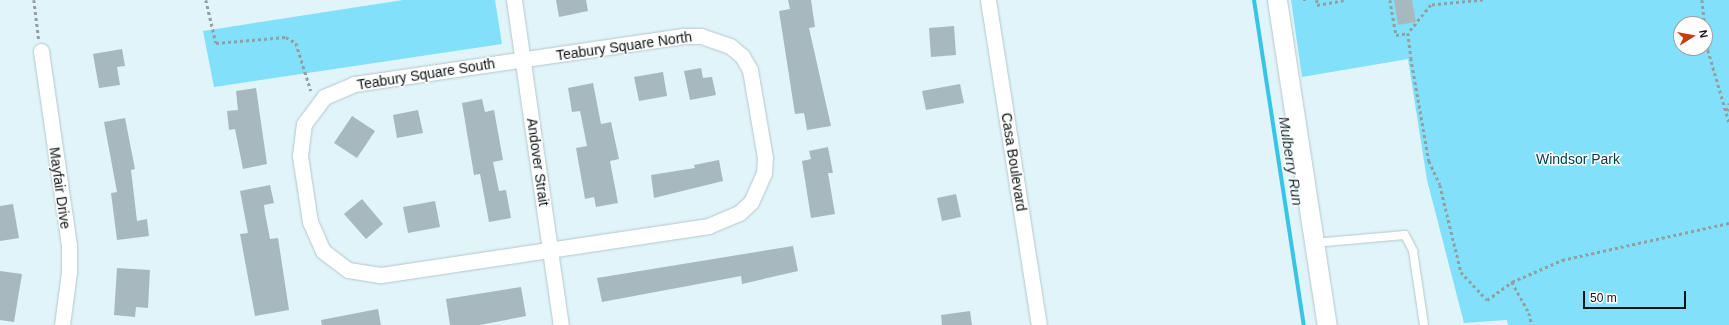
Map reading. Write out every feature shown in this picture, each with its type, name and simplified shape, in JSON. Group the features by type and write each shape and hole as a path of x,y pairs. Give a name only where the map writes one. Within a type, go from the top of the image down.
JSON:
{"street":[{"name":"Andover Strait","path":"514,0 561,325"},
{"name":"Casa Boulevard","path":"988,0 1039,325"},
{"path":"1277,0 1327,325"},
{"name":"Teabury Square North","path":"523,59 701,36 730,46 742,56 750,70 756,92 765,158 764,173 751,202 739,213 709,226 551,249"},
{"name":"Mayfair Drive","path":"41,51 68,245 69,272 62,325"},
{"name":"Teabury Square South","path":"523,59 354,84 324,98 304,124 300,156 310,222 323,251 348,270 380,275 551,249"}],"lane":[{"path":"1314,243 1405,235 1413,250 1424,325"}],"path":[{"path":"34,0 41,51"},
{"path":"206,0 216,43 286,37 296,42 306,81 318,106"},
{"path":"1316,0 1318,5 1344,0"},
{"path":"1390,0 1396,35 1408,33 1431,5 1483,0"},
{"path":"1702,0 1708,50 1729,122"},
{"path":"1408,33 1429,161 1440,185 1461,272 1487,300 1512,282 1562,260 1729,223"},
{"path":"1726,111 1729,103"},
{"path":"1512,282 1529,313 1532,325"}],"green space":[{"path":"403,0 495,0 502,44 214,87 203,31"},
{"name":"Windsor Park","path":"1291,0 1729,0 1729,325 1508,325 1507,320 1464,323 1427,180 1408,59 1302,77"}],"building":[{"path":"556,0 586,0 588,11 559,17"},
{"path":"788,0 811,0 815,27 809,28 831,126 807,130 804,113 795,114 779,11 790,9"},
{"path":"1394,0 1412,0 1416,22 1398,25"},
{"path":"954,26 956,55 931,57 929,28"},
{"path":"122,49 125,66 117,67 120,85 99,88 93,54"},
{"path":"701,68 703,78 712,77 716,95 690,100 684,71"},
{"path":"663,72 667,96 639,101 634,77"},
{"path":"593,83 601,124 611,122 619,159 610,161 618,203 596,207 594,197 585,199 576,148 587,146 580,111 572,112 568,88"},
{"path":"960,84 964,103 926,110 922,91"},
{"path":"256,88 267,164 243,169 235,129 229,130 227,111 238,110 236,91"},
{"path":"482,99 485,112 494,110 503,160 493,162 499,191 506,190 511,218 489,222 480,174 474,175 462,103"},
{"path":"418,110 423,133 397,138 393,115"},
{"path":"352,116 375,131 357,158 334,143"},
{"path":"125,118 135,169 131,170 137,221 147,219 149,236 117,240 111,193 117,192 104,122"},
{"path":"828,147 833,173 828,173 835,214 811,218 802,161 811,159 809,151"},
{"path":"719,160 723,181 654,198 651,175 695,168 694,165"},
{"path":"270,185 274,203 264,205 265,213 270,239 278,238 289,310 255,316 240,234 248,233 240,191"},
{"path":"956,194 961,217 942,221 937,198"},
{"path":"362,199 383,224 366,239 344,214"},
{"path":"435,201 440,227 408,233 403,207"},
{"path":"13,204 19,238 0,241 0,206"},
{"path":"793,246 798,271 742,284 741,276 602,302 597,278"},
{"path":"117,268 150,270 148,308 136,307 135,317 114,315"},
{"path":"0,271 22,274 14,322 0,320"},
{"path":"521,287 526,316 480,325 450,325 446,299"},
{"path":"378,309 381,325 322,325 321,320"},
{"path":"970,311 972,325 942,325 941,315"}],"waterway":[{"name":"Mulberry Run","path":"1254,0 1304,325"}]}
